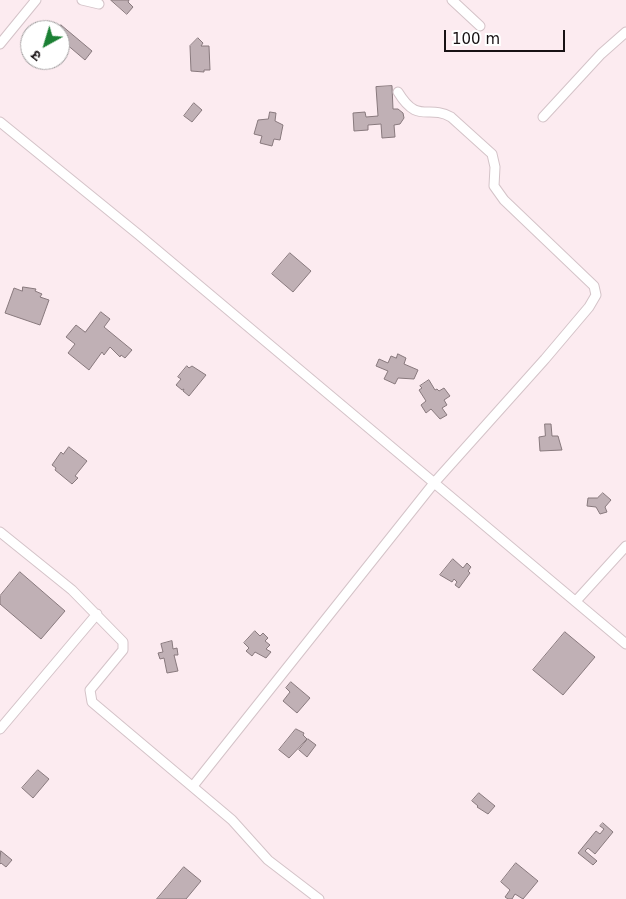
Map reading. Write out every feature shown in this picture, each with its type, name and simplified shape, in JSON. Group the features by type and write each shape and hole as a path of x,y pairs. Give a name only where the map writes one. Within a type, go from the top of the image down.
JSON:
{"street":[{"path":"0,44 36,0"},
{"path":"82,0 99,4"},
{"path":"452,0 480,26"},
{"path":"544,117 602,54 626,32"},
{"path":"193,786 434,483 583,314 593,301 596,291 504,200 494,186 495,167 492,154 451,117 443,113 417,112 408,105 398,92"},
{"path":"0,122 626,644"},
{"path":"0,532 67,585 98,614 124,646 119,656 93,685 90,696 92,702 232,820 268,860 319,899"},
{"path":"576,601 626,546"},
{"path":"0,729 98,614"}],"building":[{"path":"111,0 129,0 128,2 133,7 127,14"},
{"path":"70,33 92,51 85,60 70,47"},
{"path":"198,38 203,43 201,46 209,46 210,70 204,70 204,72 191,71 190,46"},
{"path":"392,86 393,109 398,109 403,113 404,118 400,124 394,125 395,137 382,138 381,124 368,125 368,130 354,131 353,113 365,112 366,117 378,116 376,87"},
{"path":"194,103 202,110 192,122 184,116"},
{"path":"270,112 276,113 275,121 283,125 280,140 274,139 272,146 260,143 262,136 254,134 258,120 268,119"},
{"path":"290,253 311,271 293,292 272,274"},
{"path":"23,287 36,289 35,291 42,294 40,297 49,300 40,325 5,313 14,288 22,291"},
{"path":"101,312 110,319 104,327 132,350 125,358 121,355 120,357 110,347 104,355 102,352 89,370 68,353 75,344 66,337 76,325 85,332"},
{"path":"398,354 406,358 404,364 418,370 414,379 398,378 395,384 384,379 388,371 376,366 379,359 388,363 391,356 396,358"},
{"path":"187,366 189,368 192,366 206,375 189,396 183,391 184,389 182,390 176,385 181,379 178,377"},
{"path":"429,380 435,390 439,391 444,388 450,396 444,400 447,405 442,408 447,415 440,419 431,409 426,413 421,405 426,401 419,390 422,388 420,386"},
{"path":"545,424 551,424 552,436 558,436 562,450 540,451 539,437 545,436"},
{"path":"69,447 87,461 75,476 78,478 72,484 55,470 56,468 52,465 61,452 63,454"},
{"path":"603,493 611,500 605,507 607,512 600,514 596,507 587,506 588,498 597,498"},
{"path":"453,559 463,568 467,563 471,567 468,571 470,573 459,588 455,585 457,582 454,579 452,582 440,575"},
{"path":"20,572 65,611 41,639 0,604 0,596"},
{"path":"255,631 260,636 263,633 268,638 265,641 270,645 266,649 271,652 266,658 255,652 252,656 246,651 249,648 244,643"},
{"path":"565,632 595,657 563,695 533,670"},
{"path":"172,641 173,649 177,648 178,655 174,655 178,671 167,673 164,658 160,659 158,653 163,652 161,644"},
{"path":"291,682 310,698 297,713 283,701 290,692 286,688"},
{"path":"296,729 304,733 303,735 307,739 289,758 279,750"},
{"path":"308,739 316,745 307,757 299,750"},
{"path":"38,770 49,779 33,798 22,788"},
{"path":"479,793 495,806 488,814 477,807 472,801"},
{"path":"603,823 613,832 595,854 588,848 585,851 597,861 593,865 578,853 596,831 600,834 604,829 600,826"},
{"path":"1,851 12,860 6,867 0,864"},
{"path":"516,863 538,881 523,899 515,894 512,899 508,899 505,897 510,890 501,882"},
{"path":"184,867 201,881 186,899 157,899"}]}
